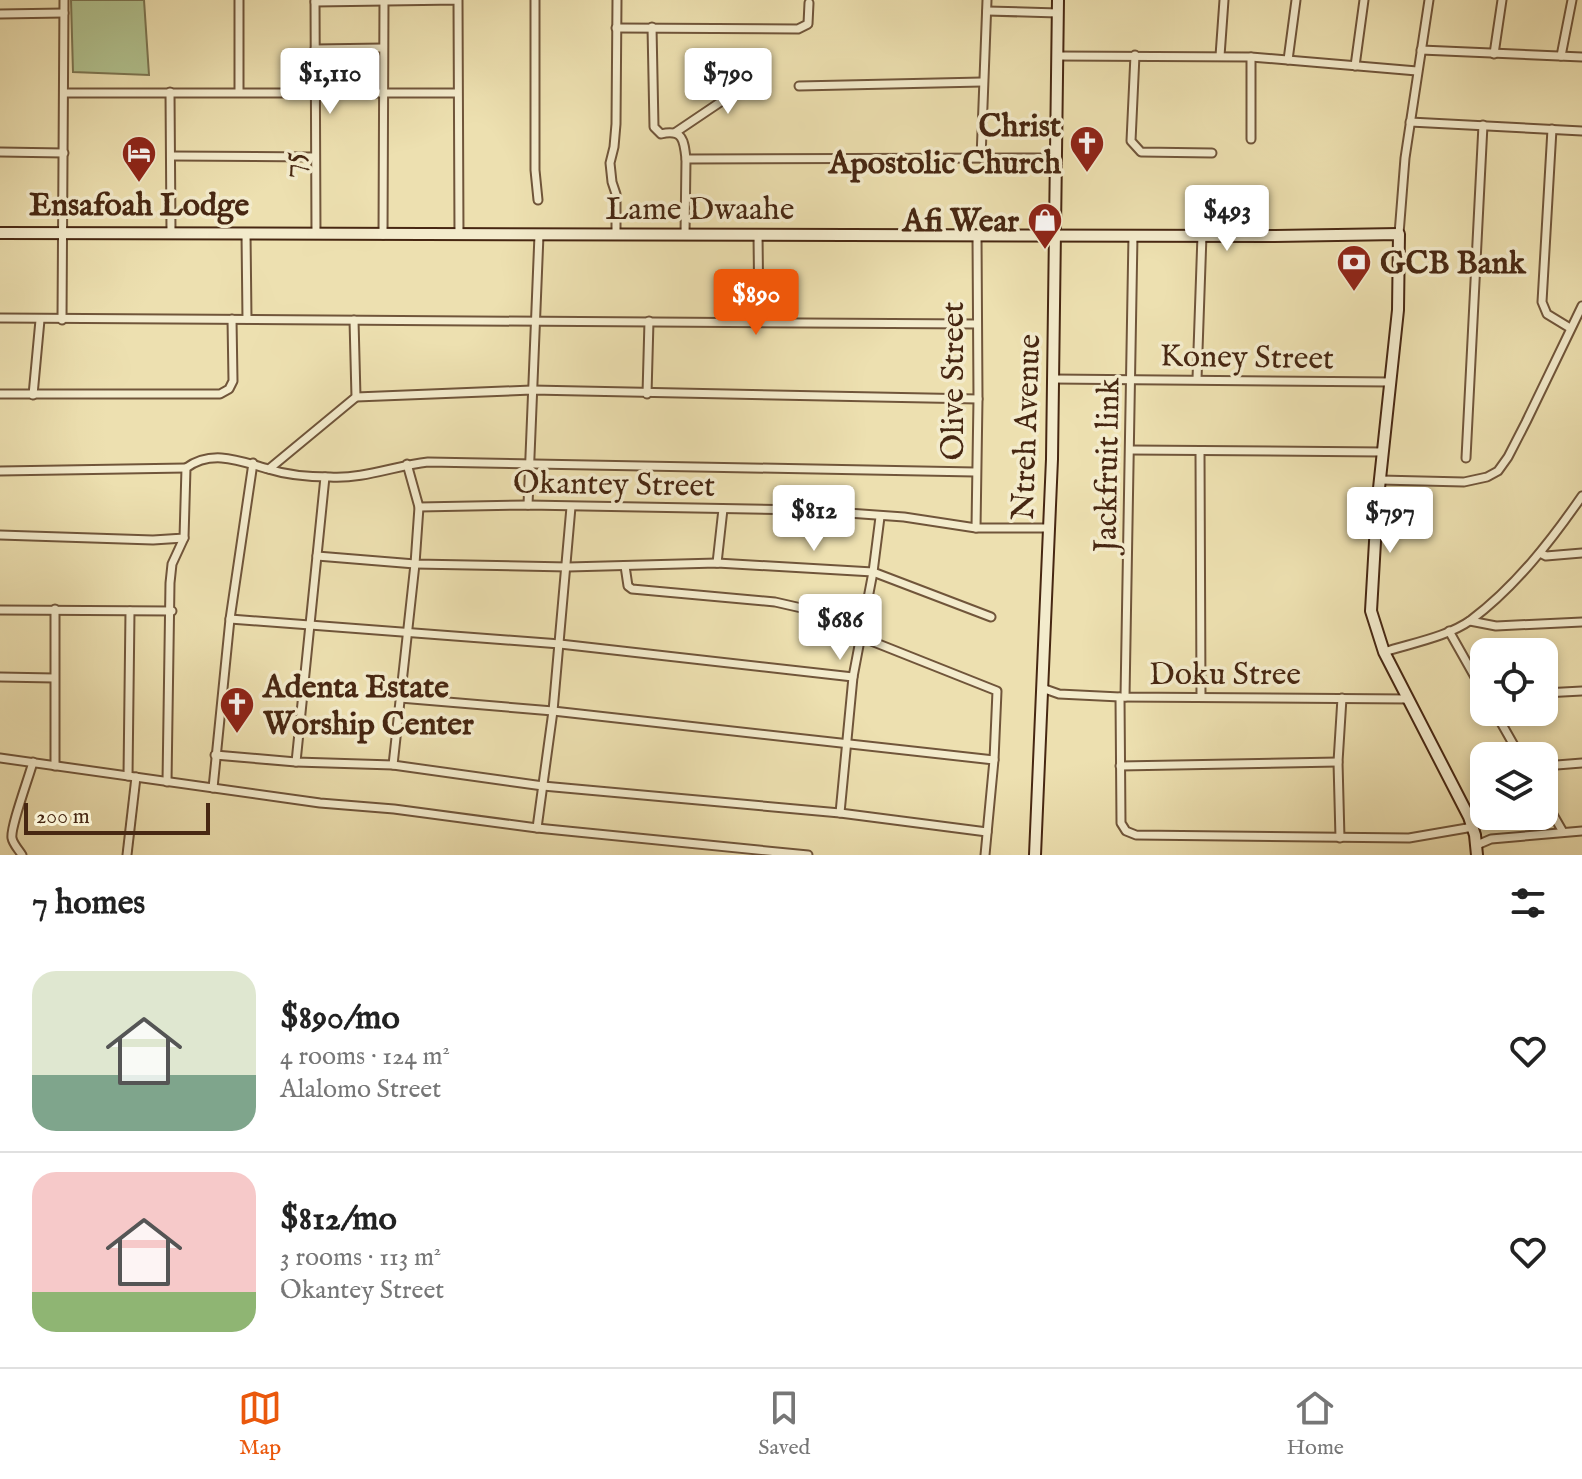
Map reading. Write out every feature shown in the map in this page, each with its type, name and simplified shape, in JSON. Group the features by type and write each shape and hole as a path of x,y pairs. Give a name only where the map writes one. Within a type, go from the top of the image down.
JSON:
{"street":[{"path":"62,320 64,0"},
{"path":"239,0 239,92"},
{"path":"383,235 384,0"},
{"path":"315,1 458,0 459,235"},
{"path":"535,0 535,170 538,200"},
{"path":"616,233 616,194 610,163 616,124 617,0"},
{"path":"981,158 987,0"},
{"name":"Ntreh Avenue","path":"1035,855 1053,379 1058,0"},
{"path":"1220,56 1224,0"},
{"path":"1288,60 1296,0"},
{"path":"1355,66 1364,0"},
{"path":"1429,0 1410,122 1399,234 1398,310 1370,593 1375,631 1384,652 1470,821"},
{"path":"1494,54 1502,0"},
{"path":"1561,56 1572,0"},
{"name":"75","path":"315,1 316,234"},
{"path":"616,28 798,29 808,24 809,3"},
{"path":"987,11 1058,13"},
{"path":"0,14 64,13"},
{"path":"652,27 654,127 661,134 676,132 722,101 722,96 712,85"},
{"path":"315,49 383,48"},
{"path":"1421,50 1582,57"},
{"path":"1135,55 1131,141 1134,146 1141,152 1212,153"},
{"path":"1057,56 1251,57 1417,71"},
{"path":"1251,57 1251,139"},
{"path":"799,86 982,82"},
{"path":"170,92 171,232"},
{"path":"65,93 457,93"},
{"path":"1410,122 1582,131"},
{"path":"1466,458 1483,125"},
{"path":"1552,129 1542,302 1547,314 1570,328"},
{"path":"676,132 685,141 685,234"},
{"path":"0,152 64,153"},
{"path":"171,156 315,157"},
{"path":"686,159 1055,158"},
{"name":"Lame Dwaahe","path":"0,233 1399,234"},
{"path":"246,233 247,319"},
{"path":"758,234 759,322"},
{"name":"Olive Street","path":"976,528 977,234"},
{"path":"528,505 539,235"},
{"name":"Jackfruit link","path":"1133,235 1121,823 1126,831 1136,835 1340,838"},
{"path":"1197,379 1202,235"},
{"path":"1380,480 1464,482 1498,471 1526,422 1582,306"},
{"path":"0,318 977,324"},
{"path":"0,394 220,394 229,389 233,381 232,319"},
{"path":"33,395 40,320"},
{"path":"354,320 356,397"},
{"path":"647,394 649,321"},
{"name":"Koney Street","path":"1053,379 1391,382"},
{"path":"269,469 356,397 532,390 978,399"},
{"path":"1130,450 1383,452"},
{"path":"1200,452 1201,696"},
{"path":"0,471 186,468 212,456 325,477 363,476 407,464 531,463 975,472"},
{"path":"213,788 230,619 253,463"},
{"path":"393,765 419,507 407,464"},
{"path":"167,782 172,564 184,538 186,468"},
{"path":"296,762 325,477"},
{"path":"1384,652 1470,621 1540,553 1582,496"},
{"name":"Okantey Street","path":"419,507 528,505 806,510 904,517 976,528 1048,528"},
{"path":"537,828 553,711 571,507"},
{"path":"717,563 723,509"},
{"path":"840,813 853,677 880,517"},
{"path":"0,535 153,540 184,538"},
{"path":"1540,553 1546,556 1582,553"},
{"path":"317,556 415,564 568,567 717,563 873,572 991,617"},
{"path":"625,566 628,586 632,589 775,602 863,622"},
{"path":"55,609 55,766"},
{"path":"0,610 172,611"},
{"path":"127,855 132,777 130,611"},
{"path":"230,619 560,644 853,677"},
{"path":"1470,621 1496,626 1582,622"},
{"path":"1449,631 1470,668"},
{"path":"861,637 997,691 985,855"},
{"path":"0,677 54,678"},
{"name":"Doku Stree","path":"1042,688 1059,694 1123,697 1408,699"},
{"path":"1558,692 1582,691"},
{"path":"400,698 553,711 994,760"},
{"path":"1342,698 1338,762 1340,838 1409,838 1470,828"},
{"path":"215,755 296,762 393,765 543,786 840,813 987,832"},
{"path":"0,758 320,803 394,809 740,852 808,855"},
{"path":"22,855 12,840 13,829 33,762"},
{"path":"1120,766 1338,762"},
{"path":"1558,765 1582,763"},
{"path":"1558,823 1563,832"},
{"path":"0,829 13,829"},
{"path":"1474,830 1477,850 1491,839 1582,831"}],"green space":[{"path":"71,0 144,0 149,75 73,72"}],"place":[{"name":"Christ Apostolic Church","path":"1087,174"},
{"name":"Ensafoah Lodge","path":"139,184"},
{"name":"Afi Wear","path":"1045,251"},
{"name":"GCB Bank","path":"1354,293"},
{"name":"Adenta Estate Worship Center","path":"237,735"}]}
